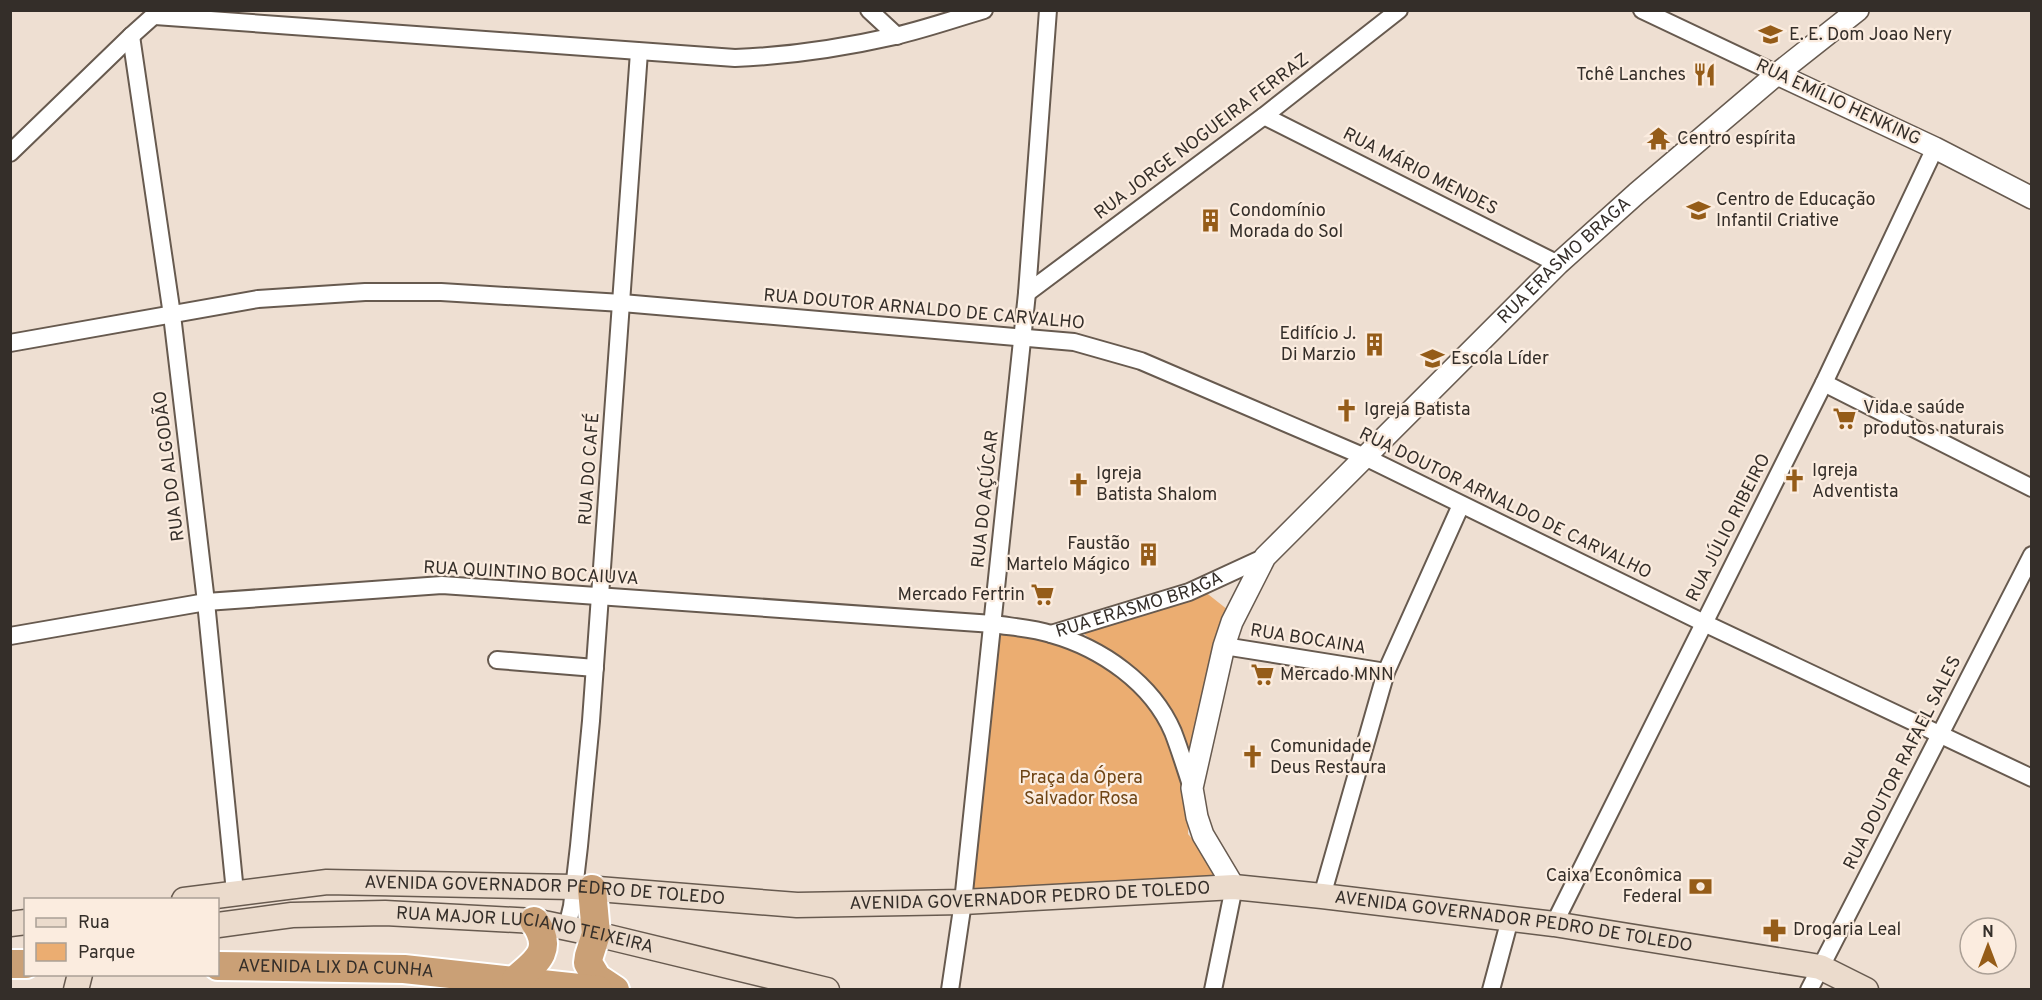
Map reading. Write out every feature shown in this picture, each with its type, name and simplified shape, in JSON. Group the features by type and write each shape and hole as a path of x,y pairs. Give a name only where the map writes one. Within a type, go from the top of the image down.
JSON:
{"highway":[{"path":"583,888 596,934 588,963 597,978 615,990"},
{"path":"516,980 539,960 543,951 544,943 534,921"},
{"name":"AVENIDA LIX DA CUNHA","path":"219,966 404,969 598,990"}],"main road":[{"name":"AVENIDA GOVERNADOR PEDRO DE TOLEDO","path":"197,898 327,882 583,888 797,905 963,902 1234,887 1554,924 1820,967 1866,990"},
{"name":"RUA MAJOR LUCIANO TEIXEIRA","path":"219,923 327,882"},
{"name":"RUA MAJOR LUCIANO TEIXEIRA","path":"219,923 292,915 385,913 534,921 827,990"}],"street":[{"path":"869,10 897,36"},
{"path":"10,153 131,36 158,13 639,52 750,57 811,52 897,36 984,10"},
{"name":"RUA DO AÇÚCAR","path":"950,990 963,902 1027,292 1048,10"},
{"name":"RUA JORGE NOGUEIRA FERRAZ","path":"1027,292 1264,116 1399,10"},
{"name":"RUA EMÍLIO HENKING","path":"1642,10 1935,148 2031,198"},
{"name":"RUA ERASMO BRAGA","path":"1192,788 1224,646 1232,622 1264,557 1558,264 1777,74 1858,10"},
{"name":"RUA DO ALGODÃO","path":"131,36 172,315 206,602 235,892"},
{"name":"RUA DO CAFÉ","path":"567,927 583,888 595,668 639,52"},
{"name":"RUA MÁRIO MENDES","path":"1264,116 1558,264"},
{"name":"RUA JÚLIO RIBEIRO","path":"1554,924 1824,384 1935,148"},
{"name":"RUA DOUTOR ARNALDO DE CARVALHO","path":"10,343 258,299 365,292 441,292 622,303 1074,342 1141,361 1365,456 1704,623 2031,778"},
{"path":"1824,384 2031,488"},
{"path":"1322,896 1386,672 1461,505"},
{"name":"RUA DOUTOR RAFAEL SALES","path":"1809,990 2031,555"},
{"name":"RUA ERASMO BRAGA","path":"1051,634 1189,592 1264,557"},
{"name":"RUA QUINTINO BOCAIUVA","path":"10,636 206,602 442,585 993,624 1051,634"},
{"name":"RUA ERASMO BRAGA","path":"1051,634 1102,656 1148,692 1172,731 1192,788 1203,835 1234,887"},
{"name":"RUA BOCAINA","path":"1224,646 1386,672"},
{"path":"497,660 595,668"},
{"path":"1213,990 1234,887"},
{"path":"1491,990 1510,919"}],"green space":[{"path":"1204,591 1228,610 1190,755 1130,670 1083,633"},
{"name":"Praça da Ópera Salvador Rosa","path":"1027,633 1056,639 1124,675 1155,715 1188,791 1188,834 1228,882 972,890 997,635"}],"place":[{"name":"E. E. Dom Joao Nery","path":"1771,35"},
{"name":"Tchê Lanches","path":"1704,75"},
{"name":"Centro espírita","path":"1659,139"},
{"name":"Centro de Educação Infantil Criative","path":"1698,210"},
{"name":"Condomínio Morada do Sol","path":"1211,221"},
{"name":"Edifício J. Di Marzio","path":"1374,344"},
{"name":"Escola Líder","path":"1433,359"},
{"name":"Igreja Batista","path":"1346,410"},
{"name":"Vida e saúde produtos naturais","path":"1845,418"},
{"name":"Igreja Adventista","path":"1794,481"},
{"name":"Igreja Batista Shalom","path":"1078,484"},
{"name":"Faustão Martelo Mágico","path":"1148,554"},
{"name":"Mercado Fertrin","path":"1043,595"},
{"name":"Mercado MNN","path":"1262,675"},
{"name":"Comunidade Deus Restaura","path":"1252,757"},
{"name":"Caixa Econômica Federal","path":"1700,886"},
{"name":"Drogaria Leal","path":"1775,930"}]}
